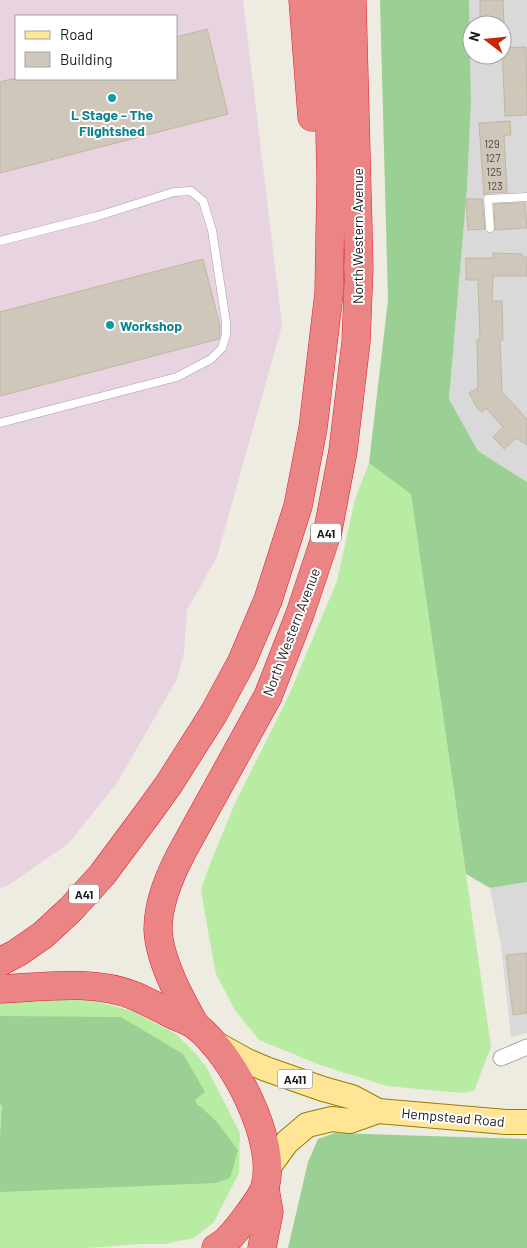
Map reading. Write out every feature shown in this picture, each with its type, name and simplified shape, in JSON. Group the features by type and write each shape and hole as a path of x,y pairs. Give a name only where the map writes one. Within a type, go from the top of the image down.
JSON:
{"highway":[{"path":"303,0 315,183 319,373"},
{"name":"North Western Avenue","path":"0,962 18,953 43,935 71,909 102,875 151,809 214,713 242,661 268,600 298,506 313,428 329,293 331,178 327,0"},
{"name":"North Western Avenue","path":"262,1248 269,1212 262,1138 254,1110 240,1080 204,1034 178,994 164,955 158,929 161,902 174,867 268,696 300,614 328,530 344,451 356,342 359,268 352,0"},
{"path":"0,947 44,916 113,843 151,809"},
{"path":"0,989 76,986 104,988 133,996 204,1034"},
{"path":"216,1248 225,1242 241,1223 266,1179"}],"main road":[{"name":"Hempstead Road","path":"204,1034 247,1061 352,1097 378,1111 506,1122 527,1122"},
{"name":"Hempstead Road","path":"266,1179 287,1142 308,1125 332,1120 350,1121 378,1111"}],"street":[{"path":"501,1058 527,1047"}],"lane":[{"path":"0,241 98,216 174,192 191,190 203,202 212,230 226,322 226,335 222,348 211,359 177,377 0,423"},
{"path":"490,228 488,199 527,196"}],"shaded area":[{"path":"0,0 243,0 282,325 217,557 187,610 184,652 177,679 117,783 68,844 7,886 0,888"},
{"path":"469,0 527,0 527,482 478,451 449,399 467,189 471,102 470,65 512,65 512,15 469,15"},
{"path":"527,882 527,1033 511,1037 501,946 490,888"}],"green space":[{"path":"380,0 469,0 469,15 462,15 462,65 470,65 471,102 467,189 449,399 478,451 527,482 527,882 490,888 466,874 411,494 369,463 388,300"},
{"path":"369,463 411,493 491,1047 474,1091 461,1093 387,1086 320,1065 259,1040 235,1010 216,974 201,890 235,803 289,695 337,581 355,499"},
{"path":"84,998 132,1011 176,1034 207,1068 240,1133 239,1173 214,1222 194,1238 164,1244 87,1248 0,1248 0,1001"},
{"path":"0,1016 121,1017 183,1054 205,1092 195,1100 198,1106 217,1122 238,1150 230,1178 216,1183 0,1192 2,1106 0,1104"},
{"path":"335,1133 527,1139 527,1248 288,1248 308,1162 318,1139"}],"building":[{"path":"480,0 503,0 504,15 480,15"},
{"name":"L Stage - The Flightshed","path":"207,29 228,114 0,173 0,82 11,79 178,80 178,36"},
{"path":"526,47 527,115 505,116 503,65 512,65 512,48"},
{"path":"510,121 511,135 504,135 507,192 484,195 479,123"},
{"path":"466,199 482,199 485,229 468,230"},
{"path":"525,203 527,228 495,230 494,204"},
{"path":"493,253 522,254 522,257 527,257 527,276 493,276 492,301 502,301 503,340 500,340 502,392 527,419 527,445 516,438 504,449 493,437 503,427 486,408 482,412 477,408 469,393 478,388 477,340 480,340 478,280 466,280 466,258 493,258"},
{"name":"Workshop","path":"203,259 220,326 219,339 0,396 0,312"},
{"path":"527,953 527,1013 513,1015 506,955"}],"place":[{"name":"L Stage - The Flightshed","path":"112,98"},
{"name":"Workshop","path":"110,325"}]}
